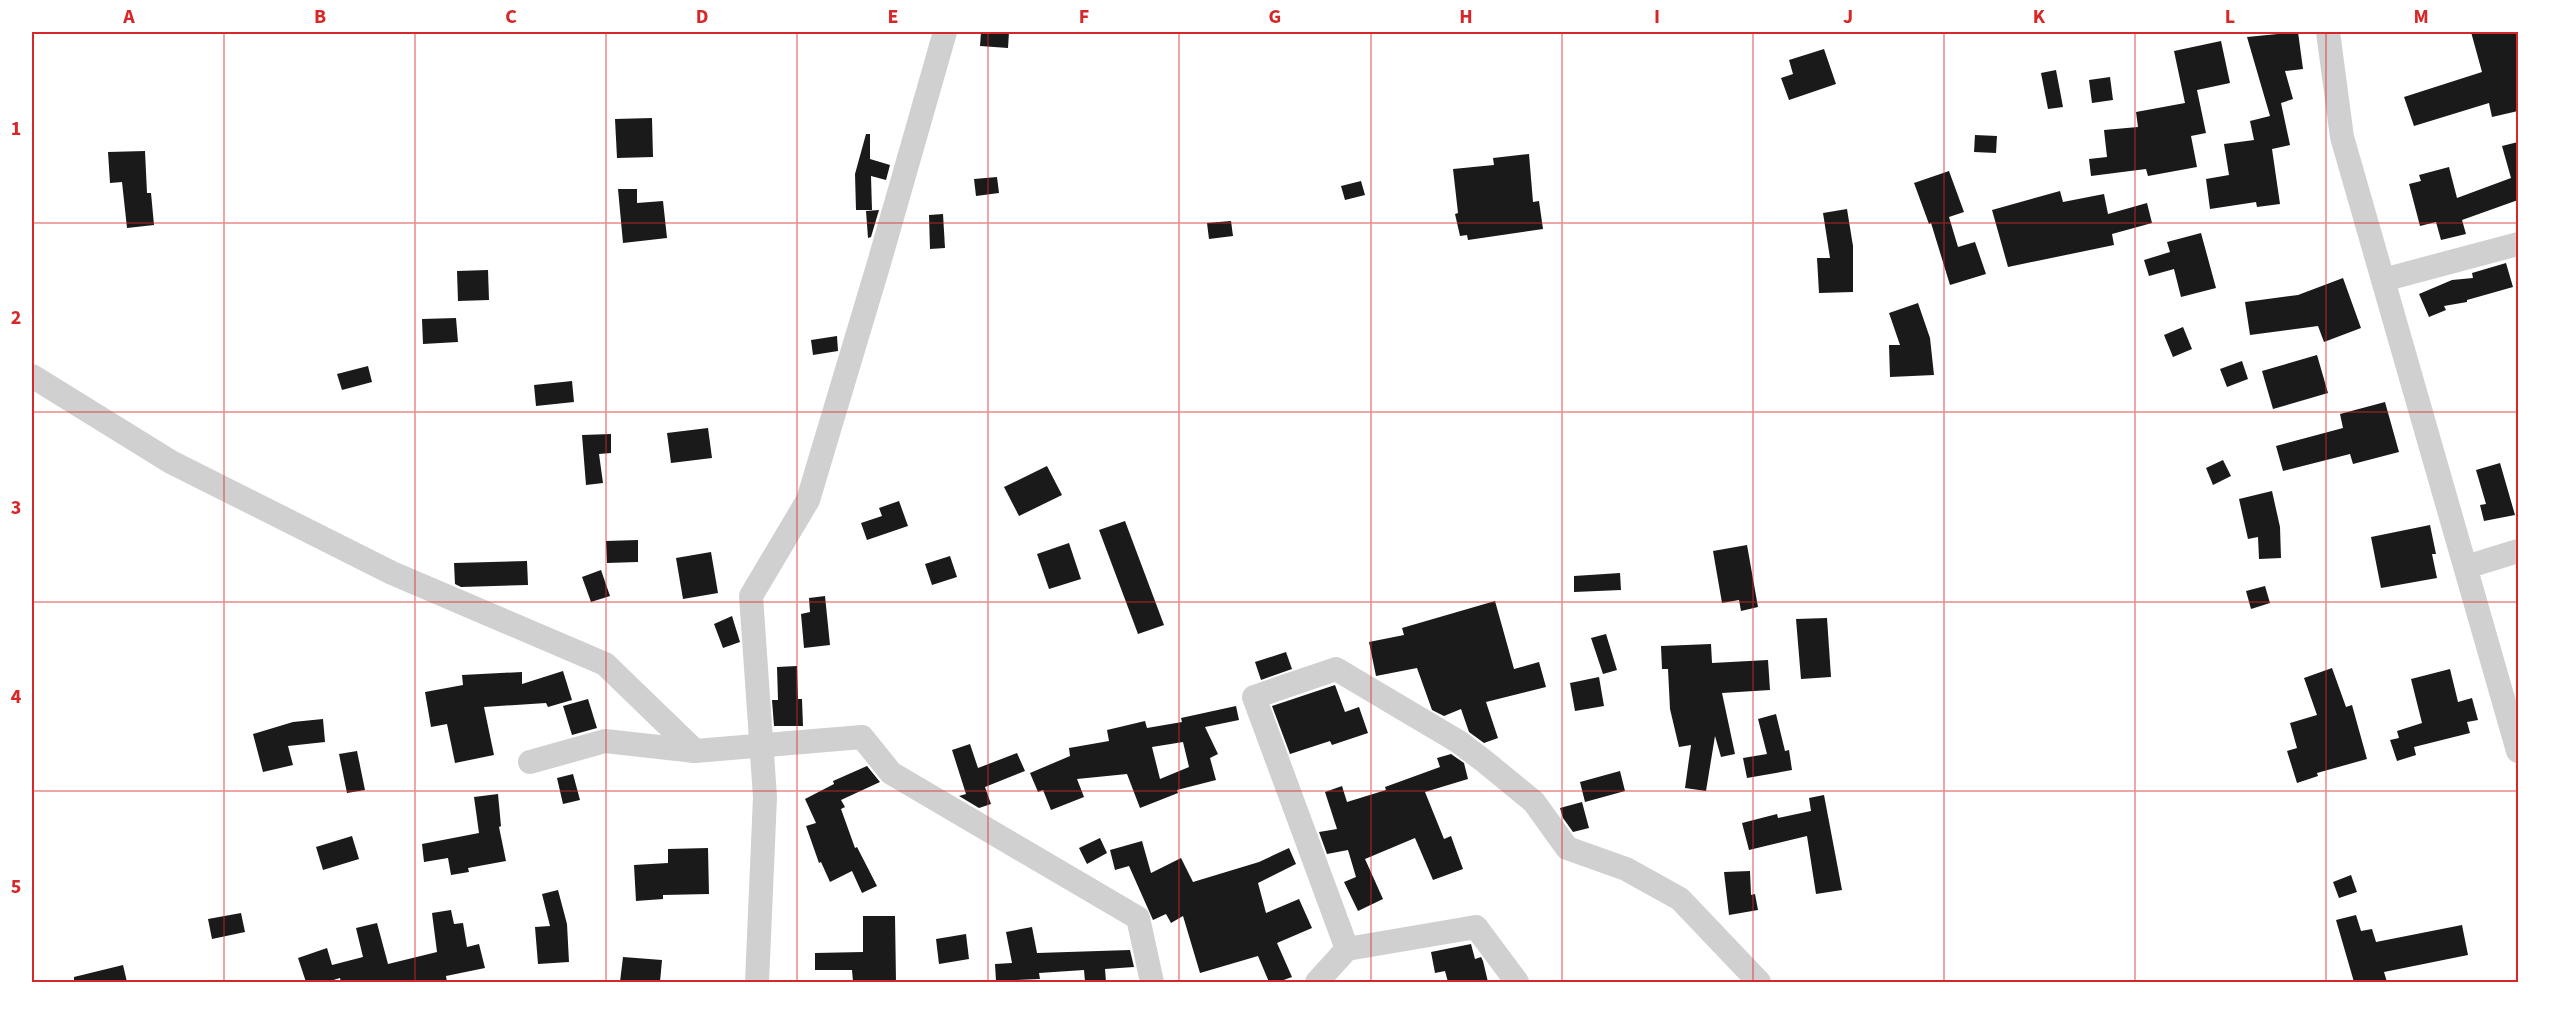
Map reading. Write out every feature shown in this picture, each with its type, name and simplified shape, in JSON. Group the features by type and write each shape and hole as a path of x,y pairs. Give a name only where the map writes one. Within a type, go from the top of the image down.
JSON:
{"street":[{"path":"757,982 765,797 751,596 808,500 945,32"},
{"path":"2328,32 2342,137 2518,751"},
{"path":"2383,280 2518,244"},
{"path":"32,376 171,462 371,563 605,664 695,751"},
{"path":"2466,567 2518,551"},
{"path":"1347,949 1254,697 1336,669 1459,742 1484,760 1534,802 1567,848 1626,869 1680,899 1759,982"},
{"path":"530,762 605,741 695,751 862,737 891,774 1138,918 1152,982"},
{"path":"1317,982 1347,949 1476,927 1517,982"}],"building":[{"path":"981,32 1009,32 1008,48 980,46"},
{"path":"2298,32 2303,69 2285,71 2293,99 2281,103 2290,145 2272,149 2280,204 2257,207 2256,202 2210,209 2206,179 2229,175 2224,144 2254,140 2250,121 2270,116 2247,37"},
{"path":"2471,32 2518,32 2518,111 2492,117 2489,103 2414,126 2404,97 2482,72"},
{"path":"2221,41 2230,83 2197,90 2206,133 2191,136 2197,167 2148,176 2146,169 2091,176 2089,159 2107,157 2104,130 2138,127 2136,112 2185,103 2174,51"},
{"path":"1824,49 1836,84 1789,100 1781,78 1793,74 1789,60"},
{"path":"2056,70 2063,107 2048,109 2041,73"},
{"path":"2110,77 2113,100 2092,103 2089,80"},
{"path":"652,118 653,157 617,158 615,119"},
{"path":"866,134 870,134 870,159 890,165 886,180 871,176 872,210 856,210 855,174"},
{"path":"1975,135 1997,136 1996,153 1974,152"},
{"path":"2518,142 2518,200 2462,220 2466,234 2441,240 2436,222 2420,226 2409,184 2421,181 2419,175 2449,167 2457,198 2511,178 2502,146"},
{"path":"145,151 147,193 151,193 154,225 127,228 122,182 110,183 108,152"},
{"path":"1529,154 1533,202 1539,201 1543,229 1468,240 1467,235 1460,236 1455,214 1458,213 1453,169 1494,165 1493,158"},
{"path":"1949,171 1964,212 1949,217 1958,247 1975,242 1986,274 1950,285 1931,223 1929,224 1914,183"},
{"path":"997,177 999,193 976,196 974,179"},
{"path":"1361,181 1365,195 1345,200 1341,186"},
{"path":"618,189 637,189 637,203 663,201 667,238 623,243"},
{"path":"2060,191 2063,202 2104,194 2108,214 2147,203 2152,223 2112,234 2114,245 2008,267 1992,210"},
{"path":"1847,209 1853,246 1853,292 1819,293 1817,258 1830,258 1823,213"},
{"path":"879,210 871,237 868,238 866,211"},
{"path":"943,214 945,248 930,249 929,215"},
{"path":"1231,221 1233,236 1209,239 1207,223"},
{"path":"2201,233 2216,288 2181,297 2174,269 2149,276 2144,260 2170,252 2167,242"},
{"path":"2506,263 2513,287 2467,300 2467,302 2444,306 2446,310 2429,317 2419,294 2452,280 2473,278 2472,273"},
{"path":"488,270 489,300 458,301 457,271"},
{"path":"2343,278 2361,328 2324,342 2318,326 2250,335 2245,302 2298,295"},
{"path":"1918,303 1930,338 1934,375 1890,377 1889,345 1900,345 1889,313"},
{"path":"456,318 458,342 423,344 422,319"},
{"path":"2183,327 2192,349 2173,357 2164,335"},
{"path":"837,336 838,351 813,355 811,340"},
{"path":"2317,355 2328,393 2273,409 2262,371"},
{"path":"2242,361 2248,379 2227,387 2220,369"},
{"path":"368,366 372,382 342,390 337,374"},
{"path":"572,381 574,402 536,406 534,385"},
{"path":"2385,402 2399,452 2353,464 2350,454 2283,471 2276,446 2343,428 2340,414"},
{"path":"708,428 712,458 671,463 667,433"},
{"path":"611,434 611,453 599,454 603,483 586,485 582,435"},
{"path":"2223,460 2231,476 2213,485 2206,468"},
{"path":"2500,463 2515,515 2484,521 2480,505 2486,504 2476,470"},
{"path":"1047,466 1062,495 1019,516 1004,487"},
{"path":"2272,491 2280,527 2281,558 2259,559 2258,537 2248,539 2239,499"},
{"path":"899,501 908,526 867,540 861,523 882,516 879,508"},
{"path":"1125,521 1164,625 1138,634 1099,530"},
{"path":"2430,525 2436,554 2432,554 2437,578 2381,588 2371,537"},
{"path":"638,540 638,562 607,563 606,541"},
{"path":"1069,543 1081,579 1049,589 1037,554"},
{"path":"1747,545 1758,607 1741,611 1739,600 1722,603 1713,551"},
{"path":"711,552 718,593 683,599 676,558"},
{"path":"950,556 957,577 932,585 925,564"},
{"path":"527,561 528,585 461,587 455,584 454,563"},
{"path":"601,570 610,596 591,602 582,577"},
{"path":"1620,573 1621,590 1574,592 1574,576"},
{"path":"2265,586 2270,603 2251,609 2246,591"},
{"path":"825,596 830,645 804,648 801,614 810,612 809,598"},
{"path":"1495,601 1514,669 1539,662 1546,687 1486,702 1498,738 1484,743 1469,732 1461,709 1444,716 1432,710 1417,668 1376,676 1369,642 1404,635 1402,628"},
{"path":"732,616 740,642 723,648 714,624"},
{"path":"1827,618 1831,677 1801,679 1796,619"},
{"path":"1606,634 1617,670 1603,674 1591,638"},
{"path":"1711,644 1712,663 1768,660 1770,690 1722,693 1735,754 1721,757 1715,736 1706,791 1685,788 1691,745 1679,747 1670,709 1668,669 1662,669 1661,646"},
{"path":"1286,652 1292,669 1261,680 1255,662"},
{"path":"797,666 798,699 802,699 803,726 774,726 772,700 778,700 777,667"},
{"path":"2332,668 2346,707 2352,705 2367,759 2317,773 2318,776 2297,783 2287,751 2297,748 2290,723 2317,715 2304,678"},
{"path":"2450,669 2458,702 2472,698 2478,720 2467,722 2470,733 2414,747 2416,755 2397,761 2390,740 2399,738 2397,731 2422,723 2411,679"},
{"path":"563,671 572,700 548,707 546,703 484,707 494,755 455,763 447,724 431,727 425,692 463,685 462,675 522,672 522,684"},
{"path":"1599,677 1604,706 1575,711 1570,683"},
{"path":"1335,685 1345,712 1359,707 1368,733 1332,745 1330,741 1290,754 1272,706"},
{"path":"588,699 597,728 572,735 563,706"},
{"path":"1236,706 1239,720 1205,727 1218,754 1210,758 1216,780 1177,790 1178,793 1140,808 1127,774 1077,779 1084,797 1051,810 1043,790 1038,792 1030,773 1070,756 1069,748 1109,741 1107,730 1145,721 1147,728 1182,722 1181,718","holes":["1183,742 1189,767 1160,779 1152,747"]},
{"path":"1776,714 1785,751 1789,750 1792,770 1747,778 1743,758 1767,754 1758,719"},
{"path":"323,719 325,742 288,746 293,765 263,772 253,734 293,722"},
{"path":"970,744 978,768 1017,753 1025,771 985,787 991,804 979,808 959,796 966,794 952,750"},
{"path":"357,751 365,790 347,793 339,754"},
{"path":"1451,754 1464,763 1468,779 1425,792 1444,839 1451,836 1463,869 1433,880 1415,838 1365,859 1383,899 1358,911 1344,882 1356,877 1348,850 1327,854 1319,832 1337,829 1325,792 1342,786 1347,802 1386,790 1385,787 1440,767 1437,758"},
{"path":"867,766 880,782 841,800 845,807 841,809 855,848 857,847 877,886 862,893 852,871 830,882 821,862 819,863 806,826 816,823 805,799 834,784 833,781"},
{"path":"1620,771 1625,791 1585,802 1580,782"},
{"path":"573,774 580,800 563,804 557,778"},
{"path":"498,794 501,826 499,827 506,861 468,868 469,872 451,875 448,858 424,862 422,844 479,833 474,797"},
{"path":"1824,795 1842,890 1816,894 1807,836 1749,850 1742,823 1777,814 1778,818 1811,811 1809,798"},
{"path":"1582,802 1589,828 1573,832 1563,818 1560,808"},
{"path":"352,836 359,859 323,870 316,847"},
{"path":"1100,838 1107,853 1087,864 1079,848"},
{"path":"1142,841 1151,873 1181,858 1193,882 1259,862 1289,848 1296,864 1258,883 1266,913 1299,899 1312,928 1277,943 1292,977 1278,982 1269,982 1258,956 1200,973 1183,916 1171,923 1166,914 1153,920 1129,866 1115,870 1110,850"},
{"path":"708,848 709,894 663,895 663,899 636,901 634,865 668,863 668,849"},
{"path":"1750,871 1751,895 1755,894 1758,910 1729,915 1724,872"},
{"path":"2351,875 2357,892 2339,898 2333,882"},
{"path":"558,890 567,924 569,962 538,964 535,927 550,926 542,894"},
{"path":"451,910 454,924 463,923 467,947 479,944 485,968 446,976 447,982 341,982 340,978 327,982 306,982 298,958 327,948 332,965 363,957 356,928 377,923 388,964 437,952 432,913"},
{"path":"241,913 245,932 212,939 208,919"},
{"path":"2356,915 2361,931 2372,929 2376,942 2462,925 2468,955 2384,972 2387,982 2354,982 2336,920"},
{"path":"863,916 895,916 896,982 853,982 852,970 815,970 815,953 863,952"},
{"path":"1032,927 1037,953 1130,950 1134,967 1105,969 1106,982 1085,982 1084,970 1039,973 1040,979 996,981 995,964 1012,963 1006,932"},
{"path":"966,934 969,959 939,964 936,939"},
{"path":"1471,944 1475,959 1481,957 1483,961 1488,982 1448,982 1445,971 1435,973 1431,952"},
{"path":"623,957 662,960 660,982 620,982"},
{"path":"123,965 127,982 74,982 74,977"}]}
